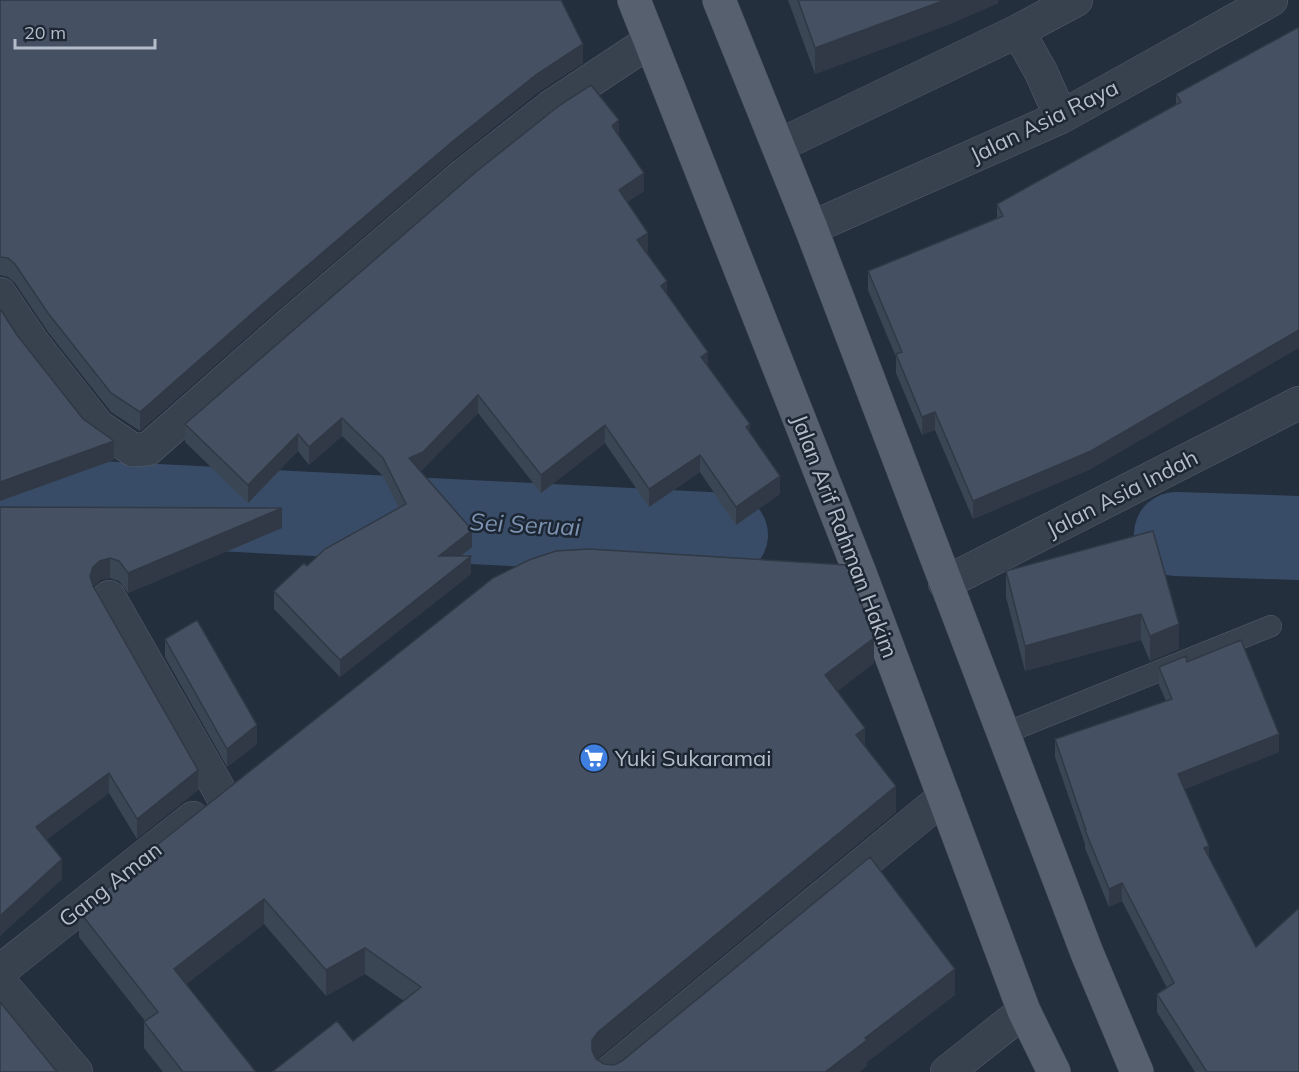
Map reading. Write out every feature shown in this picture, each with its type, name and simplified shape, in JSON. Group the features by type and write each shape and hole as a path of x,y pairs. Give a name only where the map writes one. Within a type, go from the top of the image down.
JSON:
{"main road":[{"name":"Jalan Arif Rahman Hakim","path":"634,0 860,573 1024,1011 1054,1072"},
{"path":"719,0 811,228 1087,953 1137,1072"}],"street":[{"path":"778,146 1018,32 1076,0"},
{"name":"Jalan Asia Raya","path":"811,228 1061,117 1271,0"},
{"path":"1018,32 1041,72 1061,117"},
{"path":"0,294 33,343 98,426 133,450 148,449 465,174 549,108 650,41"},
{"name":"Jalan Asia Indah","path":"945,583 1299,403"},
{"path":"828,571 860,573"},
{"path":"109,597 222,795"},
{"name":"Gang Aman","path":"0,971 249,773"},
{"path":"610,1072 944,796"},
{"path":"0,982 76,1072"},
{"path":"947,1072 1024,1011"}],"lane":[{"path":"1003,734 1271,626"}],"building":[{"path":"0,0 561,0 583,44 537,74 453,141 140,412 111,393 48,313 15,264 8,258 0,257"},
{"path":"798,0 945,0 815,48"},
{"path":"1299,27 1299,330 1091,451 973,501 935,412 922,417 896,354 902,352 868,271 1003,216 997,204 1181,102 1176,94"},
{"path":"591,85 619,120 612,126 644,173 619,190 648,233 637,240 667,281 661,286 708,352 701,357 750,424 746,427 780,476 736,507 700,455 649,489 605,425 541,475 478,395 423,452 409,458 472,530 439,556 471,556 340,660 274,591 304,563 307,566 325,549 406,504 383,458 342,418 309,447 298,434 248,485 185,424 477,171 560,105"},
{"path":"0,309 17,335 83,419 114,441 0,482"},
{"path":"0,507 282,508 128,573 119,561 110,558 100,561 93,567 90,576 93,586 198,770 137,819 109,773 36,827 62,859 0,916"},
{"path":"1153,531 1179,624 1150,636 1141,614 1025,646 1006,571"},
{"path":"589,549 847,565 874,638 825,675 865,728 856,735 896,786 598,1032 592,1040 592,1050 596,1059 604,1064 614,1065 622,1061 870,857 955,969 865,1038 867,1040 825,1072 272,1072 337,1021 353,1041 421,987 365,948 326,970 264,899 174,969 256,1072 183,1072 144,1022 158,1012 79,911 159,847 157,845 493,578 529,560 556,551"},
{"path":"197,620 257,725 227,749 165,639"},
{"path":"1241,640 1279,734 1178,774 1209,846 1204,848 1256,947 1299,908 1299,1072 1207,1072 1157,994 1174,983 1122,883 1109,889 1085,830 1055,739 1172,699 1159,667 1186,656 1187,662"},
{"path":"0,1002 57,1072 0,1072"}],"waterway":[{"name":"Sei Seruai","path":"0,498 726,535"},
{"name":"Sei Seruai","path":"1176,534 1299,538"}],"place":[{"name":"Yuki Sukaramai","path":"594,758"}]}
